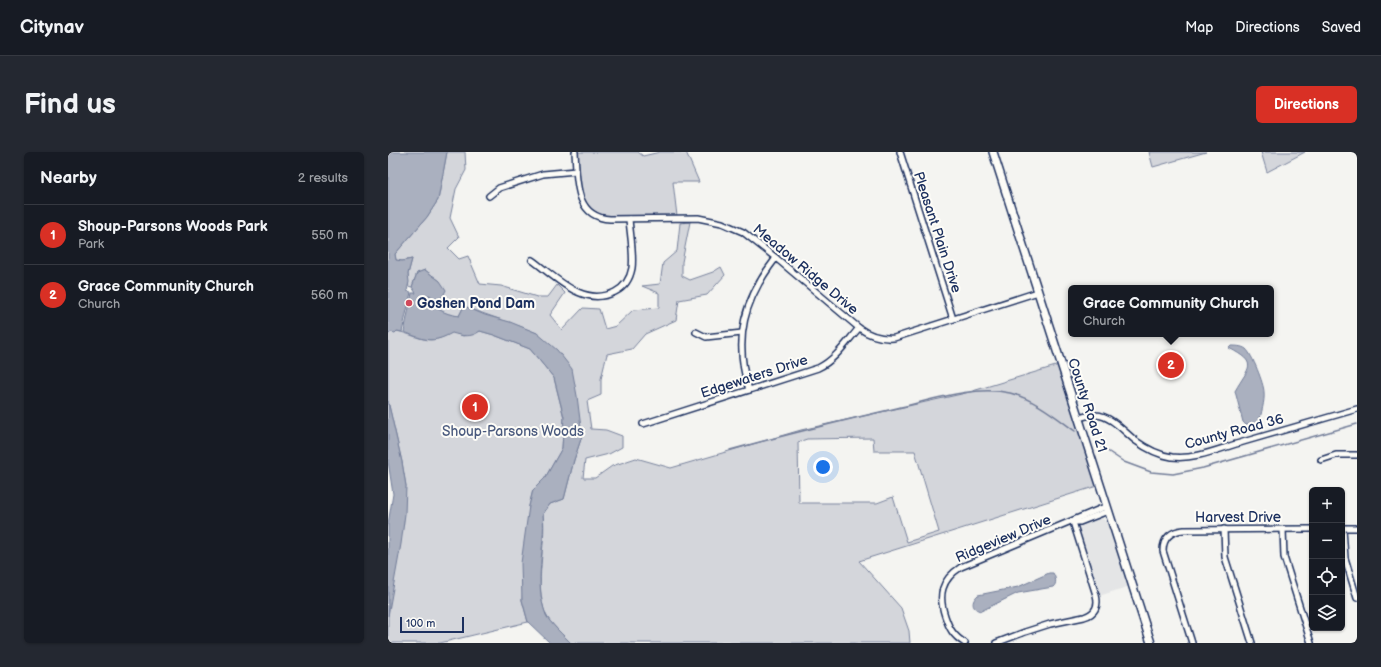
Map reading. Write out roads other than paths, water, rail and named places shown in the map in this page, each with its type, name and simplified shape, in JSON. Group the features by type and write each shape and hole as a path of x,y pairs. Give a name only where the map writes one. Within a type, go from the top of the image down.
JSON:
{"street":[{"name":"Meadow Ridge Drive","path":"575,152 578,189 584,205 593,214 603,218 684,217 711,220 732,227 743,232 858,328 870,335 880,338 894,338 1038,292"},
{"name":"Pleasant Plain Drive","path":"900,152 953,319"},
{"name":"County Road 21","path":"993,152 1151,643"},
{"path":"489,196 499,188 544,174 576,171"},
{"path":"532,260 578,293 593,297 611,294 625,285 631,275 632,266 629,218"},
{"path":"749,390 742,355 742,333 746,310 763,274 776,258"},
{"name":"Edgewaters Drive","path":"643,424 818,368 833,358 858,328"},
{"path":"696,332 706,337 742,333"},
{"name":"County Road 36","path":"1078,418 1090,415 1104,417 1114,422 1136,441 1149,449 1172,457 1183,457 1208,452 1357,409"},
{"path":"1321,460 1336,455 1357,454"},
{"name":"Ridgeview Drive","path":"965,643 950,630 942,607 941,595 943,587 951,574 961,567 1072,522 1078,518 1108,509"},
{"path":"996,643 1050,624 1089,616 1095,611 1097,607 1096,595 1072,522"},
{"path":"1345,528 1357,528"},
{"path":"1224,529 1225,557 1252,643"},
{"name":"Harvest Drive","path":"1192,643 1164,555 1163,547 1166,538 1172,532 1179,530 1224,529 1309,529"},
{"path":"1283,529 1284,557 1311,643"},
{"path":"1345,558 1357,598"}],"water":[{"path":"388,152 447,152 438,200 427,217 395,254 396,260 402,261 412,259 408,274 409,282 407,291 411,292 402,332 391,332 388,335"},
{"path":"425,270 440,281 446,290 442,298 434,300 430,295 426,296 440,310 459,316 464,306 537,333 557,350 572,369 582,436 564,499 550,504 543,514 540,577 542,603 546,615 571,643 550,643 528,622 522,600 521,563 529,506 533,490 545,478 562,448 564,417 554,378 530,349 494,335 480,331 470,336 452,333 439,339 428,340 404,332 412,293 416,293 412,287 417,273"},
{"path":"1231,346 1246,349 1257,369 1262,383 1264,400 1259,423 1257,425 1246,425 1243,422 1235,391 1247,371 1248,362 1245,358 1229,348"},
{"path":"388,401 406,486 405,514 401,544 388,616 388,524 393,494 388,461"},
{"path":"1049,573 1053,573 1055,577 1056,583 1053,587 1018,593 981,611 974,607 973,602 978,595 1018,587"}],"waterway":[{"path":"730,450 953,394 982,391 996,391 1019,396 1044,409 1075,431"},
{"path":"1097,444 1124,462 1151,472 1173,474 1203,468 1357,424"}],"place":[{"name":"Goshen Pond Dam","path":"409,303"},
{"name":"Grace Community Church","path":"1171,365"},
{"name":"Shoup-Parsons Woods Park","path":"475,407"}],"park label":[{"name":"Shoup-Parsons Woods","path":"513,431"}]}
